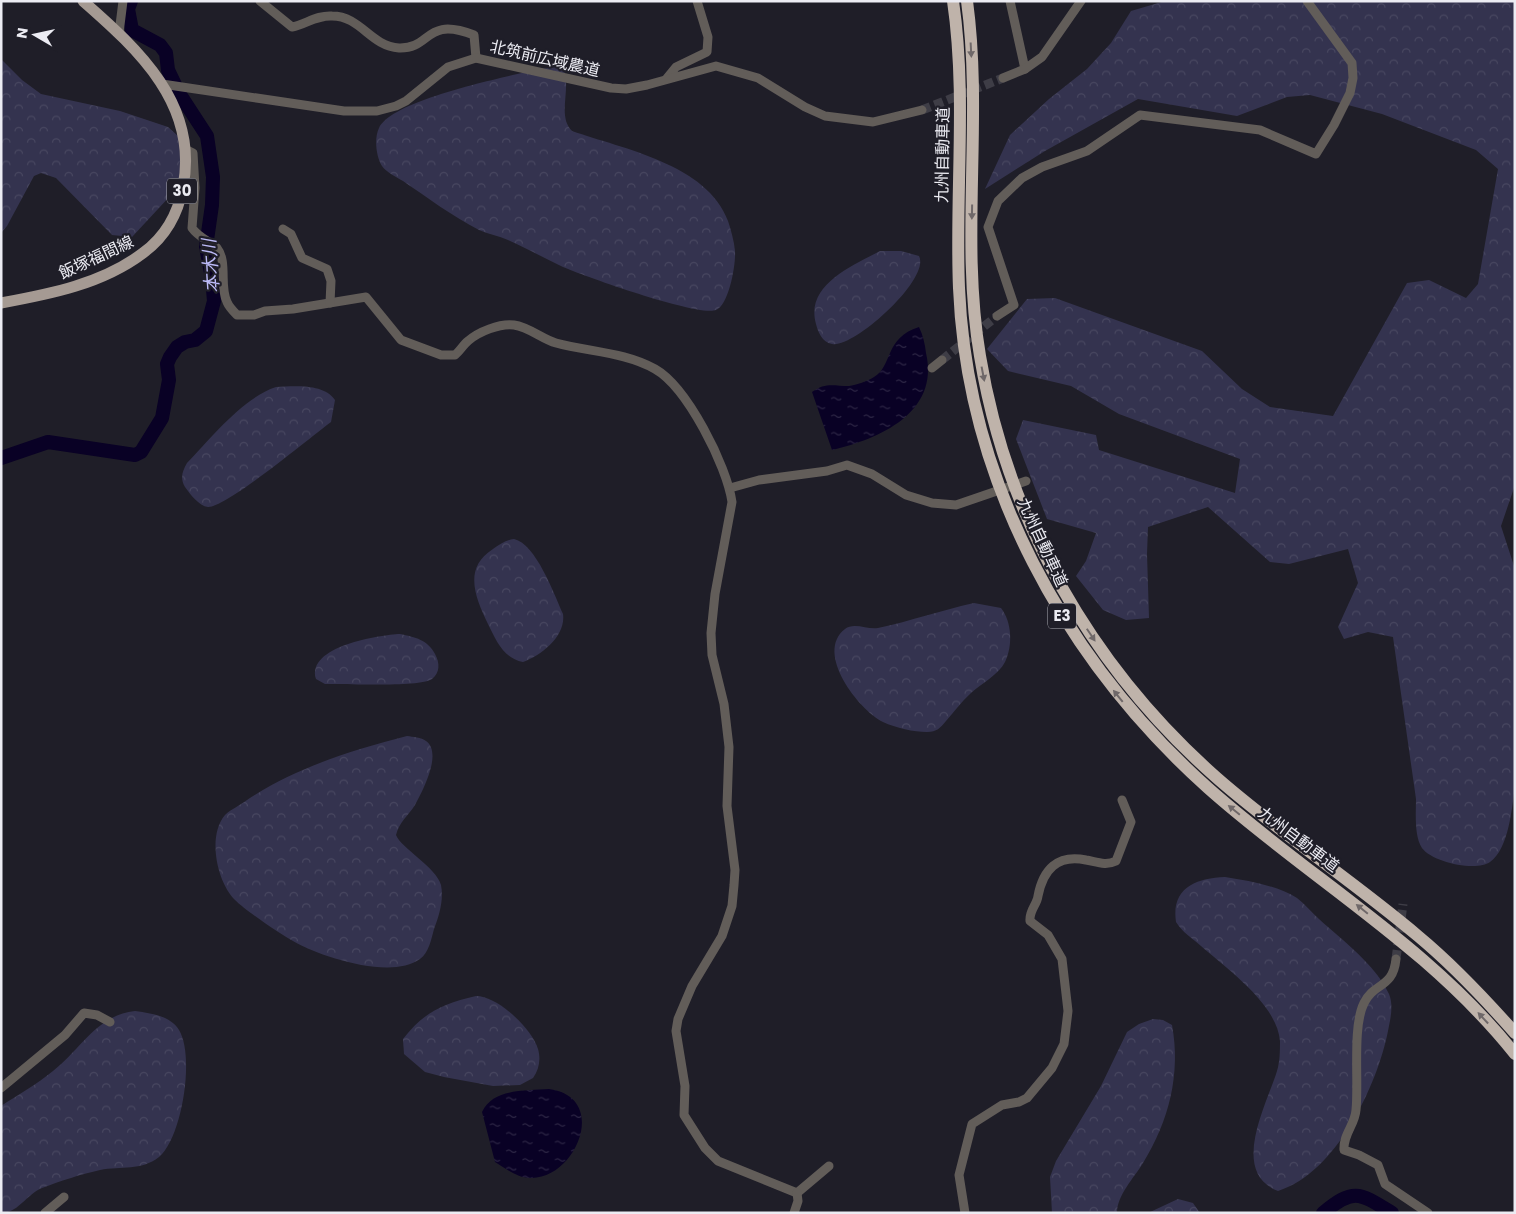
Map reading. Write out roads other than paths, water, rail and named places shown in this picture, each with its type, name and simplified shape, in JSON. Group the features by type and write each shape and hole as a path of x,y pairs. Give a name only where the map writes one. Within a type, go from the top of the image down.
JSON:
{"highway":[{"name":"九州自動車道","path":"954,1 959,83 959,292 968,365 974,397 996,479 1028,554 1046,589 1100,673 1167,749 1232,809 1411,948 1451,984 1515,1054"},
{"name":"九州自動車道","path":"967,1 973,99 971,251 980,355 994,424 1008,470 1024,512 1058,583 1113,668 1181,744 1239,797 1419,937 1479,994 1515,1033"}],"main road":[{"name":"飯塚福間線","path":"1,303 78,287 142,254 165,233 181,199 187,150 182,124 168,85 119,33 83,1"}],"street":[{"path":"119,33 124,1"},
{"path":"260,1 292,27 324,16 340,17 354,22 370,37 382,44 401,48 419,42 438,29 460,30 474,35 476,58"},
{"path":"667,78 676,67 706,52 708,37 697,1"},
{"path":"1010,1 1025,69"},
{"path":"1003,78 1025,69 1042,57 1080,1"},
{"path":"996,316 1014,304 988,227 998,201 1022,178 1042,167 1087,151 1140,115 1260,130 1316,154 1334,125 1350,93 1353,78 1352,62 1307,1"},
{"name":"北筑前広域農道","path":"168,85 344,111 377,111 387,110 406,101 448,67 476,58 611,88 626,89 707,67 725,67 758,78 805,107 825,116 873,122 922,110"},
{"path":"187,150 193,154 195,166 192,228 198,236 216,248 221,260 223,291 227,303 237,315 254,315 265,311 366,297 373,303 401,340 441,356 455,355 468,341 496,327 514,325 554,342 615,354 656,370 684,398 701,424 730,488 732,502 714,594 711,633 712,655 724,704 729,747 727,806 730,816 734,878 732,906 722,936 692,986 678,1019 676,1031 684,1086 684,1115 705,1148 718,1161 797,1192"},
{"path":"283,229 291,234 302,258 327,269 331,281 330,303"},
{"path":"932,368 942,360"},
{"path":"730,488 759,480 827,471 847,465 872,474 906,495 932,503 956,505 984,497 1026,481"},
{"path":"965,1213 959,1175 972,1124 996,1108 1027,1098 1052,1068 1064,1044 1068,1011 1062,959 1048,935 1030,921 1030,912 1038,900 1041,881 1052,866 1070,859 1103,864 1116,861 1131,822 1122,800"},
{"path":"1396,958 1395,972 1364,1003 1359,1018 1356,1113 1343,1140 1344,1150 1378,1165 1386,1184 1428,1213"},
{"path":"1,1088 65,1035 84,1013 97,1015 110,1022"},
{"path":"797,1192 829,1166"},
{"path":"794,1213 798,1201 797,1192"},
{"path":"45,1213 64,1197"}],"water":[{"path":"919,327 925,346 928,374 924,392 915,407 902,420 886,430 868,439 832,450 812,392 825,386 855,385 874,377 884,366 894,345 900,338"},
{"path":"549,1089 568,1095 578,1107 582,1121 580,1137 572,1153 561,1166 547,1175 530,1178 512,1173 495,1162 482,1112 487,1104 502,1095 511,1092"}],"waterway":[{"name":"本木川","path":"1,458 48,442 135,455 141,452 162,418 169,380 167,364 170,357 177,347 185,342 195,340 206,331 214,301 206,247 212,205 213,177 207,136 179,93 168,70 166,53 160,45 132,30 128,9 131,1"},
{"path":"1323,1213 1342,1199 1350,1196 1364,1197 1392,1213"}],"tunnel":[{"path":"922,110 1003,78"},
{"path":"942,360 997,316"},
{"path":"1396,959 1403,904"}]}
